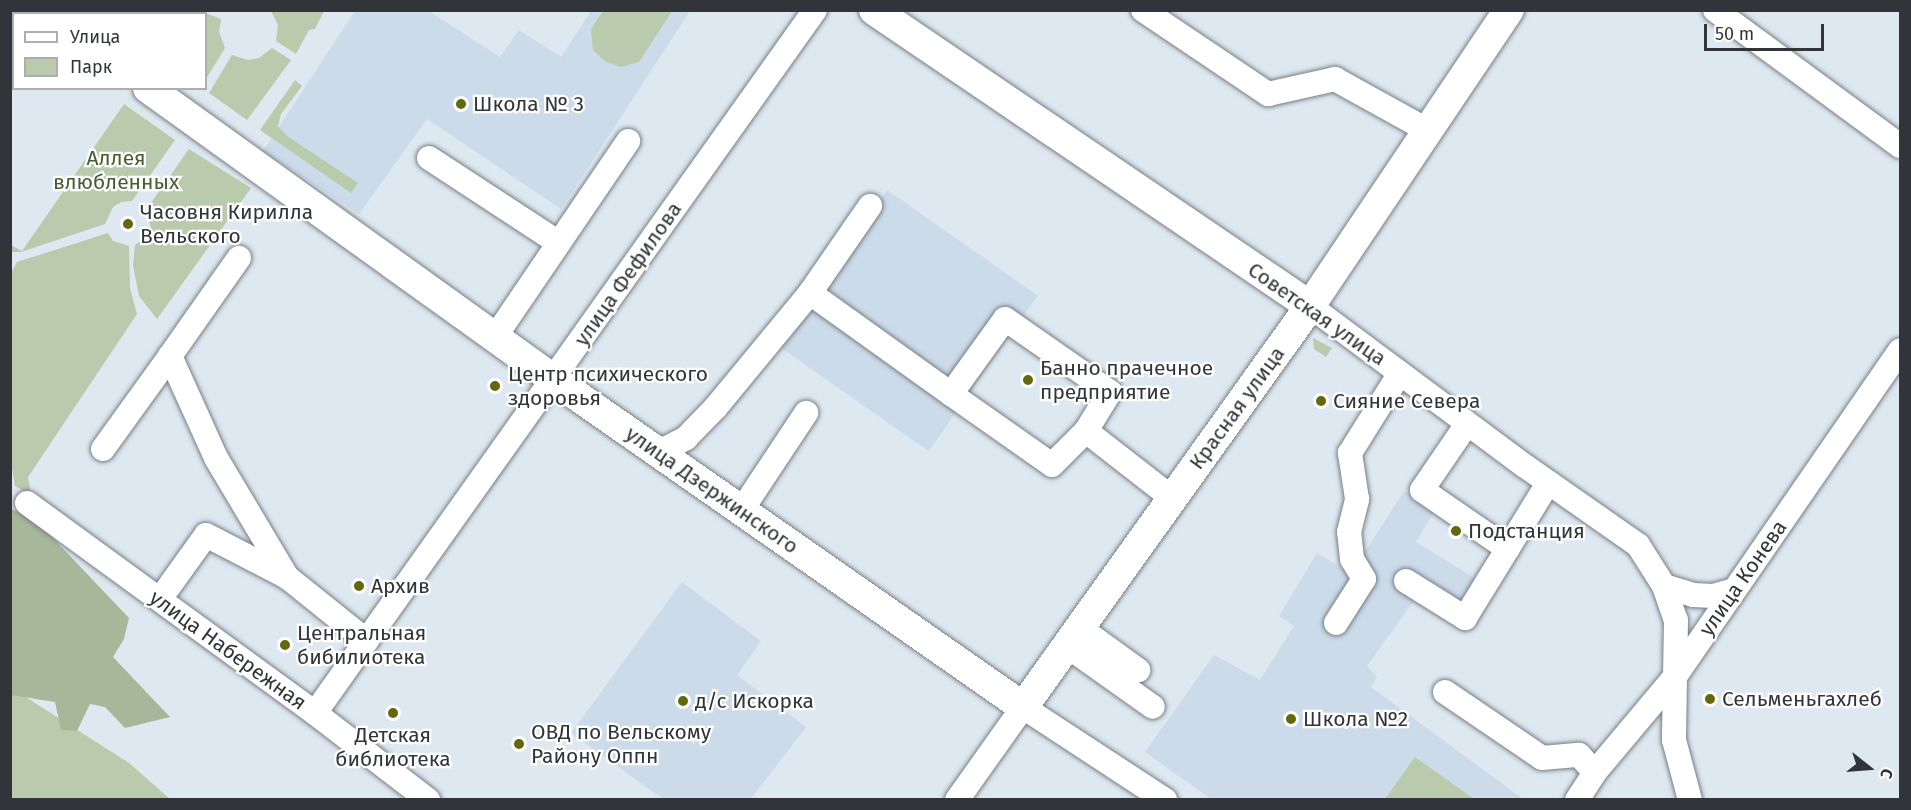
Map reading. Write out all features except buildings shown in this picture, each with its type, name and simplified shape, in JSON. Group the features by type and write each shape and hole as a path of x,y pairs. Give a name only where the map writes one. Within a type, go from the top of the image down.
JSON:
{"main road":[{"name":"Советская улица","path":"874,10 1310,306"},
{"name":"Красная улица","path":"1023,707 1310,306 1509,10"},
{"name":"улица Дзержинского","path":"151,90 657,453 1023,707"}],"street":[{"name":"улица Фефилова","path":"315,713 815,10"},
{"path":"1143,10 1268,94 1335,79 1427,130"},
{"path":"1715,10 1900,146"},
{"path":"495,337 628,141"},
{"path":"429,158 559,243"},
{"path":"657,453 686,438 716,407 810,293 870,206"},
{"path":"104,449 239,258"},
{"path":"810,293 951,394 1052,465 1086,431 1110,392 1005,319 951,394"},
{"name":"Советская улица","path":"1310,306 1467,424 1638,545 1664,586 1676,620 1674,740 1690,800"},
{"name":"улица Конева","path":"1577,800 1595,772 1674,678 1900,350"},
{"path":"170,356 216,458 287,577"},
{"path":"1336,622 1364,579 1352,559 1349,532 1357,499 1350,453 1400,373"},
{"path":"741,511 806,413"},
{"path":"1467,424 1422,490 1508,549"},
{"path":"1086,431 1172,498"},
{"path":"1406,581 1465,618 1548,483"},
{"name":"улица Набережная","path":"27,503 315,713 428,800"},
{"path":"168,588 206,535 287,577 366,641"},
{"path":"1664,586 1693,595 1713,596 1734,590"},
{"path":"1073,637 1138,669"},
{"path":"1073,637 1153,707"},
{"path":"1445,692 1542,758 1579,755 1595,772"},
{"name":"Красная улица","path":"957,800 1023,707"},
{"name":"улица Дзержинского","path":"1023,707 1165,800"}],"shaded area":[{"name":"Школа № 3","path":"355,11 429,11 500,57 519,30 561,57 591,11 690,11 561,209 427,119 359,214 263,151"},
{"path":"887,190 1038,296 929,451 778,346"},
{"name":"Школа №2","path":"1404,491 1435,510 1416,542 1494,590 1465,633 1415,599 1367,666 1377,677 1371,687 1523,799 1211,799 1145,752 1214,655 1260,680 1294,626 1279,616 1317,553 1351,574"},
{"name":"д/с Искорка","path":"682,582 761,641 737,675 806,727 751,799 663,799 571,733"}],"green space":[{"path":"200,11 203,12 177,12"},
{"path":"271,11 324,11 315,29 309,30 296,54 276,41 278,25"},
{"path":"603,11 672,11 639,62 621,67 605,61 593,50 591,29"},
{"path":"207,14 221,19 219,32 225,48 207,77"},
{"path":"272,48 291,60 247,120 209,93 232,55 248,60 259,58"},
{"path":"295,80 302,86 281,114 278,126 287,136 358,183 351,193 260,130"},
{"name":"Аллея влюбленных","path":"124,104 175,140 132,201 121,202 113,207 105,224 21,252 11,252 11,245 22,251"},
{"name":"Аллея влюбленных","path":"189,149 251,188 157,319 139,296 133,265 135,245 147,237 151,228 146,210"},
{"name":"Аллея влюбленных","path":"108,233 113,241 129,246 130,288 137,314 28,477 31,495 15,486 11,462 10,275 17,262"},
{"path":"1313,338 1332,348 1326,357 1314,349"},
{"path":"11,509 34,518 129,618 124,639 113,657 170,717 125,728 105,707 90,704 77,731 61,730 55,702 11,695"},
{"path":"10,687 129,763 170,799 11,799"},
{"path":"1415,757 1474,799 1385,799"}],"place":[{"name":"Школа № 3","path":"461,104"},
{"name":"Часовня Кирилла Вельского","path":"128,224"},
{"name":"Банно прачечное предприятие","path":"1028,380"},
{"name":"Центр психического здоровья","path":"495,386"},
{"name":"Сияние Севера","path":"1321,401"},
{"name":"Подстанция","path":"1456,531"},
{"name":"Архив","path":"359,586"},
{"name":"Центральная бибилиотека","path":"285,645"},
{"name":"Сельменьгахлеб","path":"1710,699"},
{"name":"д/с Искорка","path":"683,701"},
{"name":"Детская библиотека","path":"393,713"},
{"name":"Школа №2","path":"1291,719"},
{"name":"ОВД по Вельскому Району Оппн","path":"519,744"}]}
